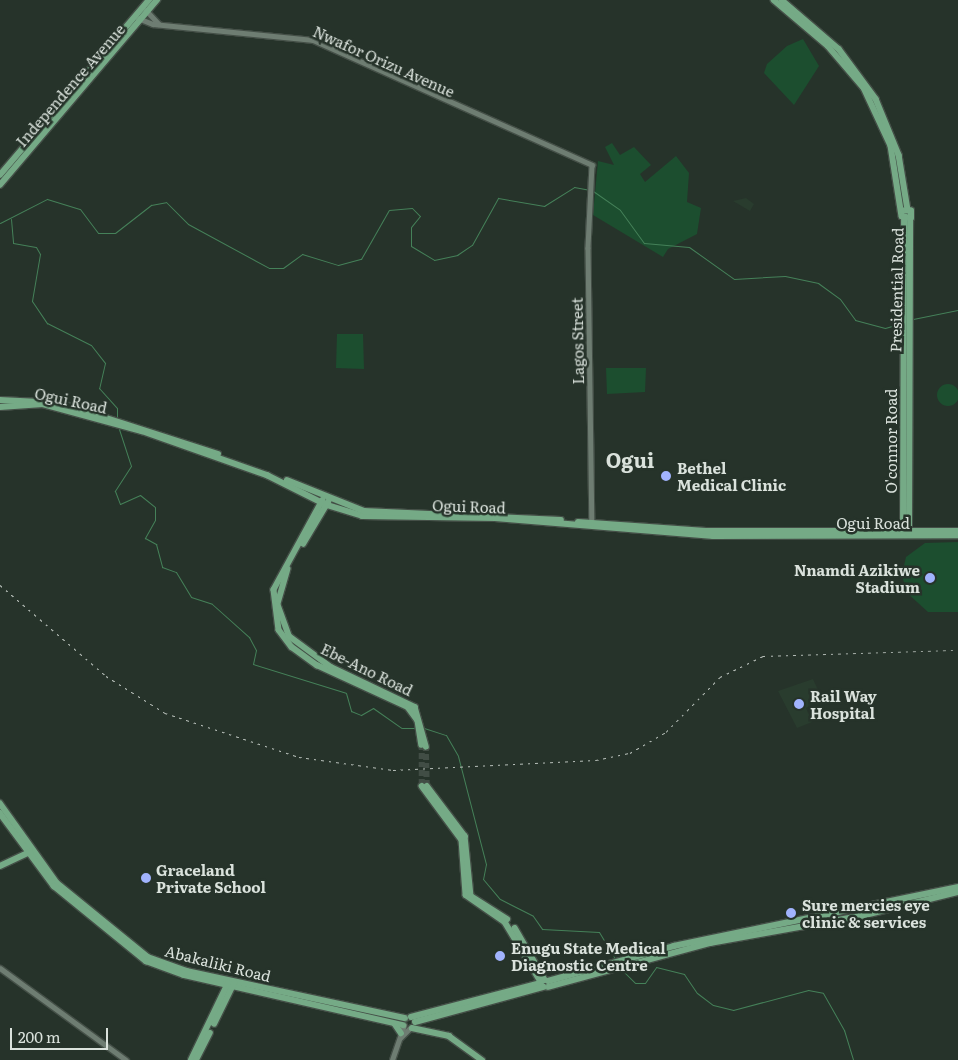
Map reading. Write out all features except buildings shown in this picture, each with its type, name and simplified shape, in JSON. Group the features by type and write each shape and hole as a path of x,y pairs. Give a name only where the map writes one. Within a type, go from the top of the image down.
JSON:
{"main road":[{"name":"Independence Avenue","path":"0,185 142,22 149,0"},
{"name":"Independence Avenue","path":"0,175 137,17 157,0"},
{"name":"Presidential Road","path":"774,0 783,3 852,68 890,130 907,219 905,243 906,361"},
{"path":"783,3 793,0"},
{"name":"Presidential Road","path":"906,210 912,213 907,219"},
{"name":"O'connor Road","path":"906,361 906,534"},
{"name":"Ogui Road","path":"0,399 59,405 161,435 267,475 325,502 362,516 495,518 713,536 958,535"},
{"name":"Ogui Road","path":"0,407 24,403 59,405"},
{"name":"Ebe-Ano Road","path":"325,502 274,590 279,630 292,647 317,665 408,707 422,728 424,746"},
{"path":"896,532 906,522 916,531"},
{"name":"Ogui Road","path":"592,525 706,531 896,532 906,534 916,531 958,531"},
{"path":"424,786 465,836 471,896 509,921 544,983"},
{"name":"Abakaliki Road","path":"0,803 29,852"},
{"name":"Abakaliki Road","path":"0,813 29,852 66,895 146,961 231,983 409,1023"},
{"path":"0,866 29,852"},
{"path":"788,927 958,887"},
{"path":"409,1023 618,963 719,939 788,927 958,892"},
{"path":"191,1060 231,983"},
{"path":"196,1060 231,983"},
{"path":"409,1023 470,1004"},
{"name":"Abakaliki Road","path":"334,1007 395,1024 409,1023"},
{"path":"434,1016 430,1023 434,1031"},
{"path":"409,1023 464,1044 482,1060"},
{"path":"395,1024 400,1036"}],"street":[{"path":"146,10 160,24"},
{"path":"137,17 142,22"},
{"name":"Nwafor Orizu Avenue","path":"142,22 312,40 588,162"},
{"name":"Lagos Street","path":"588,162 593,168 588,248 592,525"},
{"path":"0,968 126,1060"},
{"path":"392,1060 400,1036 409,1023"}],"shaded area":[{"path":"746,198 754,204 750,211 733,201"},
{"name":"Rail Way Hospital","path":"813,679 822,699 806,708 812,722 797,728 778,691"}],"green space":[{"path":"803,39 819,66 794,105 764,73 767,64 787,46"},
{"path":"612,143 620,155 634,147 651,165 640,174 645,182 676,156 689,173 687,202 701,208 697,234 668,249 663,257 593,215 598,161 614,165 605,147"},
{"path":"337,334 363,334 364,369 336,368"},
{"path":"606,368 646,368 645,392 607,394"},
{"path":"948,384 956,387 959,395 956,403 948,406 940,403 937,395 940,387"},
{"name":"Nnamdi Azikiwe Stadium","path":"958,542 958,612 928,612 906,592 902,574 906,557 925,543"}],"waterway":[{"path":"0,223 47,199 80,209 98,233 115,233 151,205 166,202 188,224 269,268 283,268 302,254 338,265 361,259 389,210 412,208 420,216 411,227 411,246 434,260 457,255 472,245 498,198 544,206 574,187 589,190"},
{"path":"593,191 620,210 644,243 689,247 734,279 785,276 818,283 840,299 855,320 885,328 902,323"},
{"path":"11,219 13,243 36,247 40,254 32,301 47,323 91,345 105,363 99,388 117,408 117,420"},
{"path":"913,319 958,310"},
{"path":"118,426 131,466 115,491 120,504 140,495 155,507 155,520 145,538 156,544 162,567 176,572 191,597 212,604 249,637 256,650 253,664 346,693 351,711 361,715 373,708 402,728 417,728"},
{"path":"424,728 446,735 458,756 486,864 483,879 500,899 533,916 542,929 599,932 616,960"},
{"path":"622,970 635,983 645,983 656,967 684,974 697,993 713,1005 733,1010 808,990 823,993 844,1030 853,1060"}],"tunnel":[{"path":"422,745 422,786"},
{"path":"426,746 427,786"}],"railway":[{"path":"0,585 106,676 165,713 299,757 393,770 596,760 630,753 666,732 720,677 763,656 958,650"}],"place":[{"name":"Bethel Medical Clinic","path":"666,476"},
{"name":"Nnamdi Azikiwe Stadium","path":"930,578"},
{"name":"Rail Way Hospital","path":"799,704"},
{"name":"Graceland Private School","path":"146,878"},
{"name":"Sure mercies eye clinic & services","path":"791,913"},
{"name":"Enugu State Medical Diagnostic Centre","path":"500,956"}],"district":[{"name":"Ogui","path":"630,459"}]}
